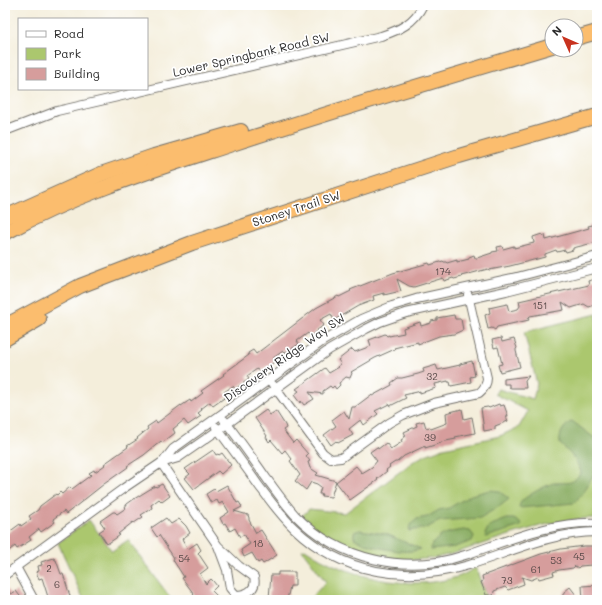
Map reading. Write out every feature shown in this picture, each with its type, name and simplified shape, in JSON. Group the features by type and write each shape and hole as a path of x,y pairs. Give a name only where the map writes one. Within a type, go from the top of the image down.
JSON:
{"highway":[{"path":"584,36 597,32"},
{"path":"5,233 78,198 113,184 322,115 544,48"},
{"path":"5,217 101,174 154,156 280,120 322,115"},
{"name":"Stoney Trail SW","path":"5,326 80,286 192,243 459,156 597,116"},
{"path":"5,339 64,304 121,277 174,256 192,243"}],"street":[{"name":"Lower Springbank Road SW","path":"148,90 381,36 400,30 406,26 416,16 423,5"},
{"name":"Lower Springbank Road SW","path":"5,131 57,111 148,90"},
{"name":"Discovery Ridge Way SW","path":"5,574 104,502 161,463 174,449 323,340 361,319 403,302 466,289 597,256"},
{"name":"Discovery Ridge Way SW","path":"161,463 178,458 329,350 380,322 406,313 469,300 597,268"},
{"path":"550,269 552,280"},
{"path":"269,380 323,453 331,459 341,458 389,423 403,415 434,403 475,394 482,390 486,385 487,378 466,289"},
{"path":"361,319 366,329"},
{"path":"221,415 294,514 314,532 342,549 376,560 405,564 437,562 544,530 576,524 597,523"},
{"path":"212,421 284,518 294,528 310,542 339,559 361,567 400,575 439,573 477,563 546,539 571,534 597,532"},
{"path":"161,463 218,546 239,566 254,577 254,585 250,591 238,595 232,591 229,585 227,570 218,546"},
{"path":"544,530 546,539"},
{"path":"474,552 477,563"},
{"path":"16,566 34,600"}],"green space":[{"path":"597,314 597,518 568,520 554,523 526,530 445,556 408,560 376,556 345,546 318,530 302,516 309,509 345,513 414,461 425,455 444,448 500,436 519,427 528,411 495,394 498,389 533,399 537,384 524,332"},
{"path":"572,421 597,440 597,471 593,475 584,492 574,503 519,508 523,500 536,491 554,483 566,483 572,481 581,472 573,457 560,444 562,431"},
{"path":"490,490 499,491 509,499 480,518 440,521 426,528 409,531 410,525 417,519 427,517 439,510 449,508 471,495"},
{"path":"507,519 514,519 520,523 521,526 486,537 485,534 489,526"},
{"path":"89,520 112,551 128,540 172,600 84,600 58,543"},
{"path":"360,530 386,534 421,549 413,551 399,551 366,544 354,538 354,532"},
{"path":"464,530 470,531 474,536 472,541 455,547 431,550 431,546 441,536"},
{"path":"305,549 321,559 359,574 400,582 421,583 441,581 460,576 476,568 487,600 309,600 326,582 302,550"}],"building":[{"path":"597,224 597,242 573,248 573,250 566,252 565,250 557,252 556,250 545,254 545,257 510,266 488,269 444,281 443,278 414,287 409,286 397,279 401,291 373,296 374,300 358,306 334,320 331,314 320,320 324,325 316,332 310,336 308,333 297,341 299,344 285,353 283,351 272,359 274,362 268,367 267,366 259,372 257,369 247,376 249,379 235,389 233,386 224,392 227,396 213,406 210,402 198,413 201,416 188,425 184,420 173,429 175,433 162,443 161,441 144,455 127,466 128,467 66,514 64,511 53,519 55,522 41,532 39,529 29,537 31,540 17,549 15,546 5,554 5,535 20,524 21,526 31,519 29,516 38,510 40,506 56,494 57,495 60,492 62,494 70,487 72,489 91,475 89,473 94,470 95,472 138,439 137,438 148,429 147,427 156,421 157,423 181,405 190,400 191,402 203,393 201,391 249,355 248,353 253,350 256,354 316,308 351,291 350,290 393,273 429,263 430,265 443,261 447,263 457,260 457,262 469,259 469,257 474,255 475,258 477,258 498,251 497,247 502,246 503,249 514,246 514,248 534,243 533,237 542,234 543,236 545,235 546,240 589,228 588,226"},
{"path":"595,279 595,281 597,281 597,304 589,307 584,304 571,308 562,302 564,310 530,316 528,318 529,320 497,327 495,330 492,328 488,329 485,315 490,313 489,308 507,304 509,311 518,309 520,306 519,301 589,285 588,281"},
{"path":"454,315 455,319 461,319 463,330 454,334 439,336 418,344 418,342 394,348 395,349 375,358 351,372 350,378 346,377 339,383 340,385 336,389 334,386 332,388 330,386 323,391 323,394 309,392 314,399 304,405 301,401 300,403 294,395 299,391 296,389 325,368 329,373 339,367 338,366 341,364 338,360 352,349 355,352 371,346 369,340 385,334 389,336 404,333 403,328 420,322 421,326 437,320 437,318"},
{"path":"501,338 502,342 514,339 520,367 500,372 498,365 502,364 498,347 494,348 492,340"},
{"path":"472,361 475,376 470,377 471,382 451,386 450,382 448,381 435,384 436,388 420,393 420,391 404,395 406,398 375,411 378,414 364,425 361,420 359,421 349,429 353,435 338,443 336,441 331,445 324,435 336,426 332,420 344,411 349,419 352,407 355,407 371,395 372,396 392,385 391,383 398,378 424,372 423,369 436,365 438,370"},
{"path":"529,376 525,381 526,388 511,388 509,387 509,384 504,384 504,379"},
{"path":"499,404 500,406 504,405 508,416 506,416 508,421 495,426 495,429 484,431 481,408 489,408"},
{"path":"462,409 464,419 472,417 475,433 455,437 456,439 441,442 425,448 425,446 404,456 389,466 390,467 386,470 387,471 377,479 378,480 350,500 336,482 356,466 362,473 372,467 377,461 370,452 377,447 378,449 386,443 391,449 402,442 401,440 406,436 404,432 417,426 416,423 424,421 426,428 430,427 431,429 447,423 446,413"},
{"path":"266,410 270,415 276,411 285,425 286,428 283,430 293,443 296,440 308,454 306,456 310,461 308,462 310,468 318,473 316,475 336,481 331,497 321,496 322,494 319,494 321,487 317,484 311,482 306,490 295,481 300,475 290,461 292,459 285,450 282,453 271,440 269,442 266,437 267,436 255,418"},
{"path":"213,450 216,455 222,453 231,465 221,474 218,471 194,489 185,478 190,474 185,469"},
{"path":"162,484 170,496 162,502 159,499 151,505 152,508 141,515 143,517 134,523 133,522 118,534 120,535 107,544 99,532 105,528 100,521 113,512 117,514 126,508 125,507 127,504 134,499 155,486 156,487"},
{"path":"227,485 237,503 239,502 242,507 234,511 248,515 256,533 261,530 277,555 263,564 261,561 258,563 252,553 244,557 241,550 250,544 244,534 240,537 235,528 230,531 225,523 223,524 220,518 229,512 223,502 219,504 217,500 211,503 206,494 214,489 216,491"},
{"path":"166,518 171,524 179,519 186,526 190,533 182,539 188,549 197,543 201,550 198,553 208,568 200,574 206,584 211,579 213,581 217,586 212,591 221,600 196,600 193,595 194,594 182,578 184,577 173,560 174,558 159,535 157,537 151,528"},
{"path":"596,546 595,568 592,565 580,566 578,568 575,566 573,568 553,572 554,575 539,579 538,577 531,580 522,577 524,584 508,590 505,587 494,591 493,596 486,595 481,582 483,581 482,576 541,554 561,549"},
{"path":"54,558 61,574 63,574 70,596 68,597 69,600 49,600 42,578 39,579 36,572 39,571 38,566 42,565 41,562"},
{"path":"278,572 295,572 295,586 290,586 287,600 269,598 271,575 278,575"},
{"path":"597,585 597,600 583,600 582,586"},
{"path":"5,587 11,594 16,591 23,600 5,600"},
{"path":"570,587 580,600 561,600 564,592"}]}
